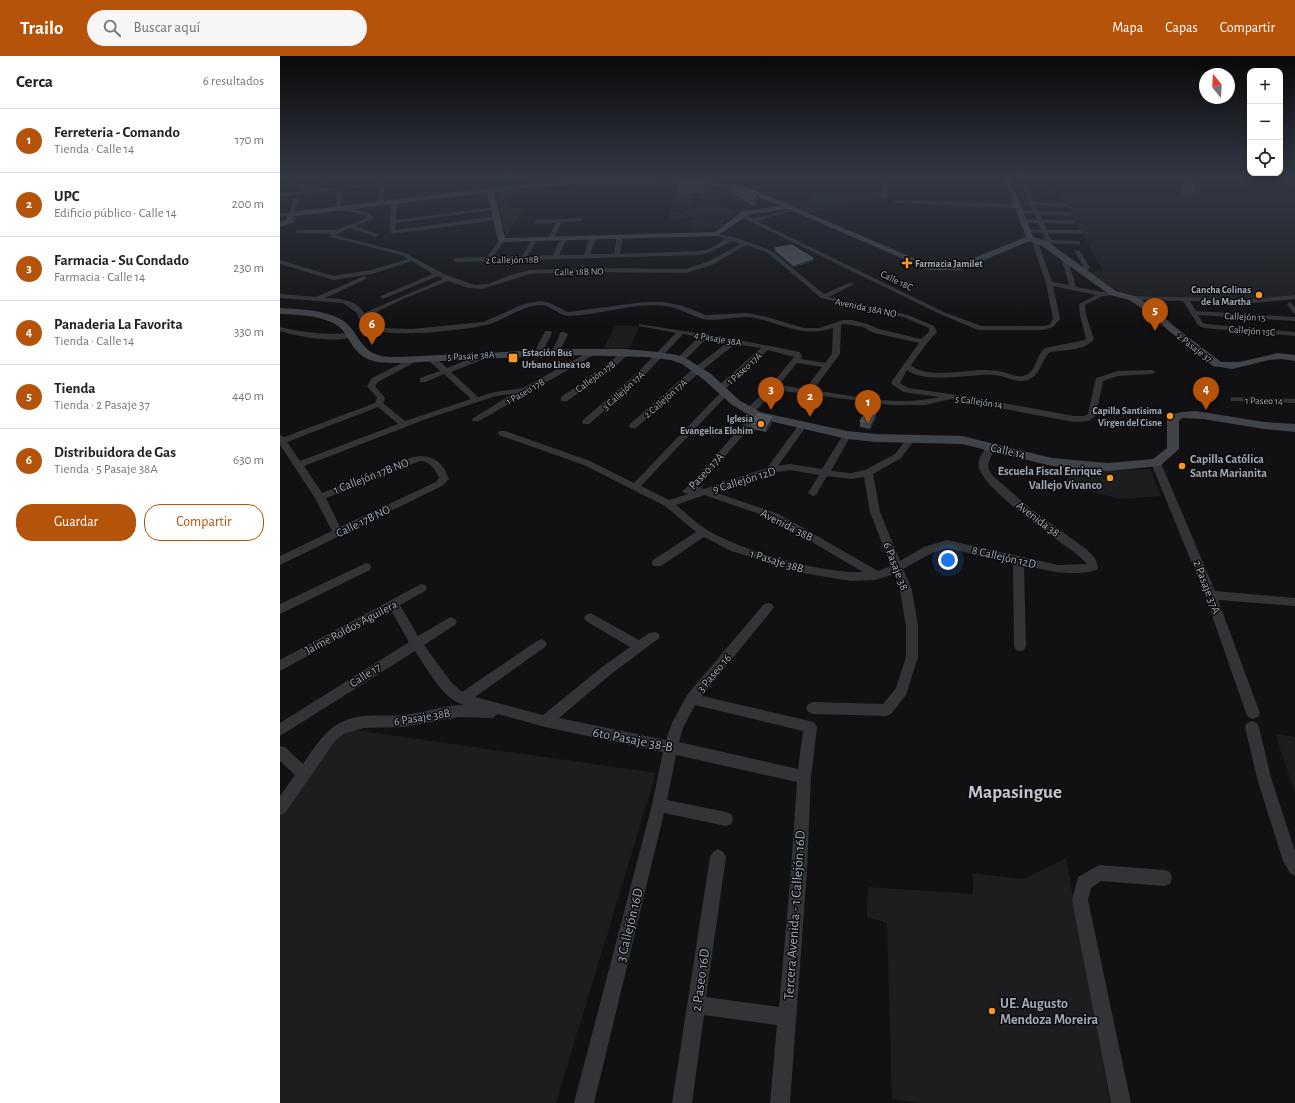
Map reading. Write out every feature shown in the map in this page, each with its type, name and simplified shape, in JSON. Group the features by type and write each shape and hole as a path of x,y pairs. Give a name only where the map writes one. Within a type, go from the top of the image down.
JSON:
{"street":[{"path":"298,232 337,232 351,227 376,234"},
{"path":"393,227 393,234 440,227"},
{"path":"489,259 502,240 500,227"},
{"path":"551,238 557,227"},
{"path":"717,234 726,227"},
{"name":"Calle 18C","path":"768,227 944,314 974,326 989,329 1034,329 1051,326 1057,320 1049,283"},
{"path":"833,227 922,265 948,269 957,268 1036,238 1044,231 1080,232"},
{"path":"1028,227 1036,238 1049,283 1102,294 1113,293 1132,298 1254,301 1292,304 1295,312"},
{"path":"1042,227 1044,231"},
{"path":"1036,238 1044,231"},
{"name":"Calle 18B NO","path":"337,232 332,234 332,236 403,254 438,274 468,286 485,287 513,275 529,272 567,270 686,271 707,266 746,243"},
{"path":"502,240 717,234 746,243"},
{"path":"617,254 620,236"},
{"path":"586,256 593,237"},
{"path":"555,258 564,238"},
{"name":"2 Callejón 18B","path":"456,260 555,258 649,251 700,253 711,250 732,238"},
{"path":"1036,238 1078,243"},
{"path":"1036,238 1113,293"},
{"path":"523,259 535,239"},
{"name":"Avenida 38A NO","path":"746,243 770,252 823,297 833,301 888,311 921,320 932,327 933,332 923,342 907,365"},
{"path":"696,246 718,246"},
{"path":"1078,252 1087,268 1084,272"},
{"path":"1064,257 1073,288"},
{"path":"280,262 333,278 378,270 414,259"},
{"path":"317,299 378,270"},
{"path":"383,297 438,274"},
{"path":"361,317 401,298 450,278"},
{"path":"823,297 851,284"},
{"path":"907,365 910,369 918,373 938,374 982,372 1000,373 1019,378 1029,378 1044,352 1088,342 1090,339 1083,315 1082,304 1102,294"},
{"path":"280,296 344,301 352,305 360,312 361,317 374,327 381,330 400,331 448,328 488,323 526,306 538,303 545,303 561,312 568,314 654,304 675,305 705,317 747,315 765,318 804,330 820,330 852,322 865,325 877,331 923,342"},
{"path":"1254,301 1295,297"},
{"name":"2 Pasaje 37","path":"1132,298 1151,310 1199,351 1222,366 1244,364 1276,356 1295,358"},
{"path":"1186,300 1194,314"},
{"name":"5 Pasaje 38A","path":"280,311 310,314 333,319 342,325 351,335 359,350 373,358 397,360 487,355 595,352 626,352 671,357 680,360 697,370 753,414"},
{"name":"Callejón 15","path":"1194,314 1295,319"},
{"name":"Callejón 15C","path":"1194,314 1200,324 1208,328 1295,334"},
{"name":"4 Pasaje 38A","path":"641,325 767,347 826,366"},
{"path":"807,392 836,354 836,325"},
{"path":"280,329 294,334 318,337 351,335"},
{"name":"3 Callejón 17A","path":"586,422 638,377 681,332"},
{"path":"538,353 548,333"},
{"path":"555,353 564,334"},
{"path":"680,360 705,336"},
{"name":"2 Callejón 17A","path":"633,426 697,370 734,341"},
{"name":"1 Paseo 17A","path":"635,487 723,391 767,347"},
{"name":"1 Paseo 17B","path":"476,419 525,390 595,352"},
{"name":"Callejón 17B","path":"564,399 610,368 626,352"},
{"path":"423,380 487,355"},
{"name":"Paseo 17A","path":"668,504 692,488 753,414 795,356"},
{"path":"431,358 476,399"},
{"path":"379,404 381,398 371,386 372,383 375,380 418,359"},
{"name":"5 Callejón 14","path":"907,365 896,381 896,384 900,388 906,390 1004,404 1074,419 1086,419 1092,414 1099,380 1104,376 1123,373 1152,372"},
{"path":"774,387 908,404 931,402 952,397"},
{"path":"299,465 361,442 403,424 476,399 495,394 525,390"},
{"name":"1 Paseo 14","path":"1234,399 1295,401"},
{"path":"379,404 403,424"},
{"path":"338,533 320,497 282,439 379,404"},
{"name":"Calle 14","path":"753,414 847,435 876,438 962,440 1059,463 1108,467 1156,463"},
{"path":"1156,463 1172,449 1172,421 1174,417 1180,414 1202,415 1268,426 1295,428"},
{"path":"770,470 803,425"},
{"path":"502,433 587,463 668,504"},
{"path":"813,493 847,435"},
{"path":"868,473 898,456 912,438"},
{"name":"Avenida 38","path":"991,447 983,462 985,471 999,489 1082,552 1092,561 1093,567"},
{"name":"Calle 17B NO","path":"280,561 439,484 444,480 444,476 430,460 423,458"},
{"name":"1 Callejón 17B NO","path":"320,497 413,460 423,458"},
{"name":"2 Pasaje 37A","path":"1156,463 1211,595 1252,720 1258,762 1291,861 1295,868"},
{"name":"9 Callejón 12D","path":"668,504 770,470 790,467 851,476 868,473"},
{"name":"6 Pasaje 38","path":"813,708 886,710 901,691 912,657 912,626 906,590 875,512 868,473"},
{"name":"Avenida 38B","path":"692,488 775,516 876,576"},
{"name":"1 Pasaje 38B","path":"668,504 703,532 735,548 803,569 851,577 876,576 888,573 897,567"},
{"path":"657,563 703,532"},
{"name":"8 Callejón 12D","path":"897,567 928,550 947,544 1058,569 1082,569 1093,567"},
{"path":"1018,560 1020,646"},
{"path":"280,609 366,567"},
{"name":"Jaime Roldos Aguilera","path":"280,666 421,588"},
{"path":"1211,595 1295,602"},
{"path":"394,604 416,643 447,686 462,699 541,644"},
{"name":"3 Paseo 16","path":"671,746 677,727 692,699 768,607"},
{"path":"590,618 638,646"},
{"name":"Calle 17","path":"280,730 451,622"},
{"path":"545,721 638,646 654,636"},
{"name":"6to Pasaje 38-B","path":"462,699 545,721 671,746 804,777"},
{"name":"Tercera Avenida - 1 Callejón 16D","path":"692,699 810,727 804,777 799,870 780,1103"},
{"name":"6 Pasaje 38B","path":"304,774 330,737 340,729 352,724 364,722 404,721 459,711 518,714"},
{"name":"3 Callejón 16D","path":"584,1103 659,805 671,746"},
{"path":"280,752 304,774 282,805"},
{"path":"659,805 726,819"},
{"name":"2 Paseo 16D","path":"682,1103 718,857"},
{"path":"1121,1103 1080,900 1084,882 1099,873 1164,878"},
{"path":"696,1005 787,1017"}],"shaded area":[{"path":"504,227 512,227 506,236"},
{"path":"689,227 723,227 723,227"},
{"path":"1079,227 1295,227 1295,296 1230,300 1132,295 1117,290 1088,272 1103,271"},
{"name":"Cancha Colinas de la Martha","path":"1269,292 1277,297 1249,298 1241,293"},
{"path":"615,326 639,326 630,348 604,348"},
{"name":"Escuela Fiscal Enrique Vallejo Vivanco","path":"1066,466 1102,470 1150,469 1161,496 1121,499 1067,486"},
{"path":"1069,468 1093,469 1101,492 1077,488"},
{"path":"341,728 656,773 556,1103 280,1103 280,816"},
{"path":"1276,734 1295,737 1295,794 1281,751"},
{"name":"UE. Augusto Mendoza Moreira","path":"1066,858 1110,1103 921,1103 892,1099 887,923 867,917 868,887 973,894 973,873 1023,879"}],"building":[{"path":"792,245 813,258 794,265 775,248"},
{"path":"866,411 876,412 871,423 860,421"},
{"path":"758,414 772,417 766,426 750,423"}],"place":[{"name":"Farmacia Jamilet","path":"907,263"},
{"name":"Cancha Colinas de la Martha","path":"1259,295"},
{"name":"Tienda","path":"1155,331"},
{"name":"Distribuidora de Gas","path":"372,345"},
{"name":"Estación Bus Urbano Linea 108","path":"513,358"},
{"name":"Farmacia - Su Condado","path":"771,410"},
{"name":"Panaderia La Favorita","path":"1206,410"},
{"name":"Capilla Santisima Virgen del Cisne","path":"1170,416"},
{"name":"UPC","path":"810,417"},
{"name":"Ferreteria - Comando","path":"868,423"},
{"name":"Iglesia Evangelica Elohim","path":"761,424"},
{"name":"Capilla Católica Santa Marianita","path":"1182,466"},
{"name":"Escuela Fiscal Enrique Vallejo Vivanco","path":"1110,478"},
{"name":"UE. Augusto Mendoza Moreira","path":"992,1011"}],"district":[{"name":"Mapasingue","path":"1015,791"}]}
